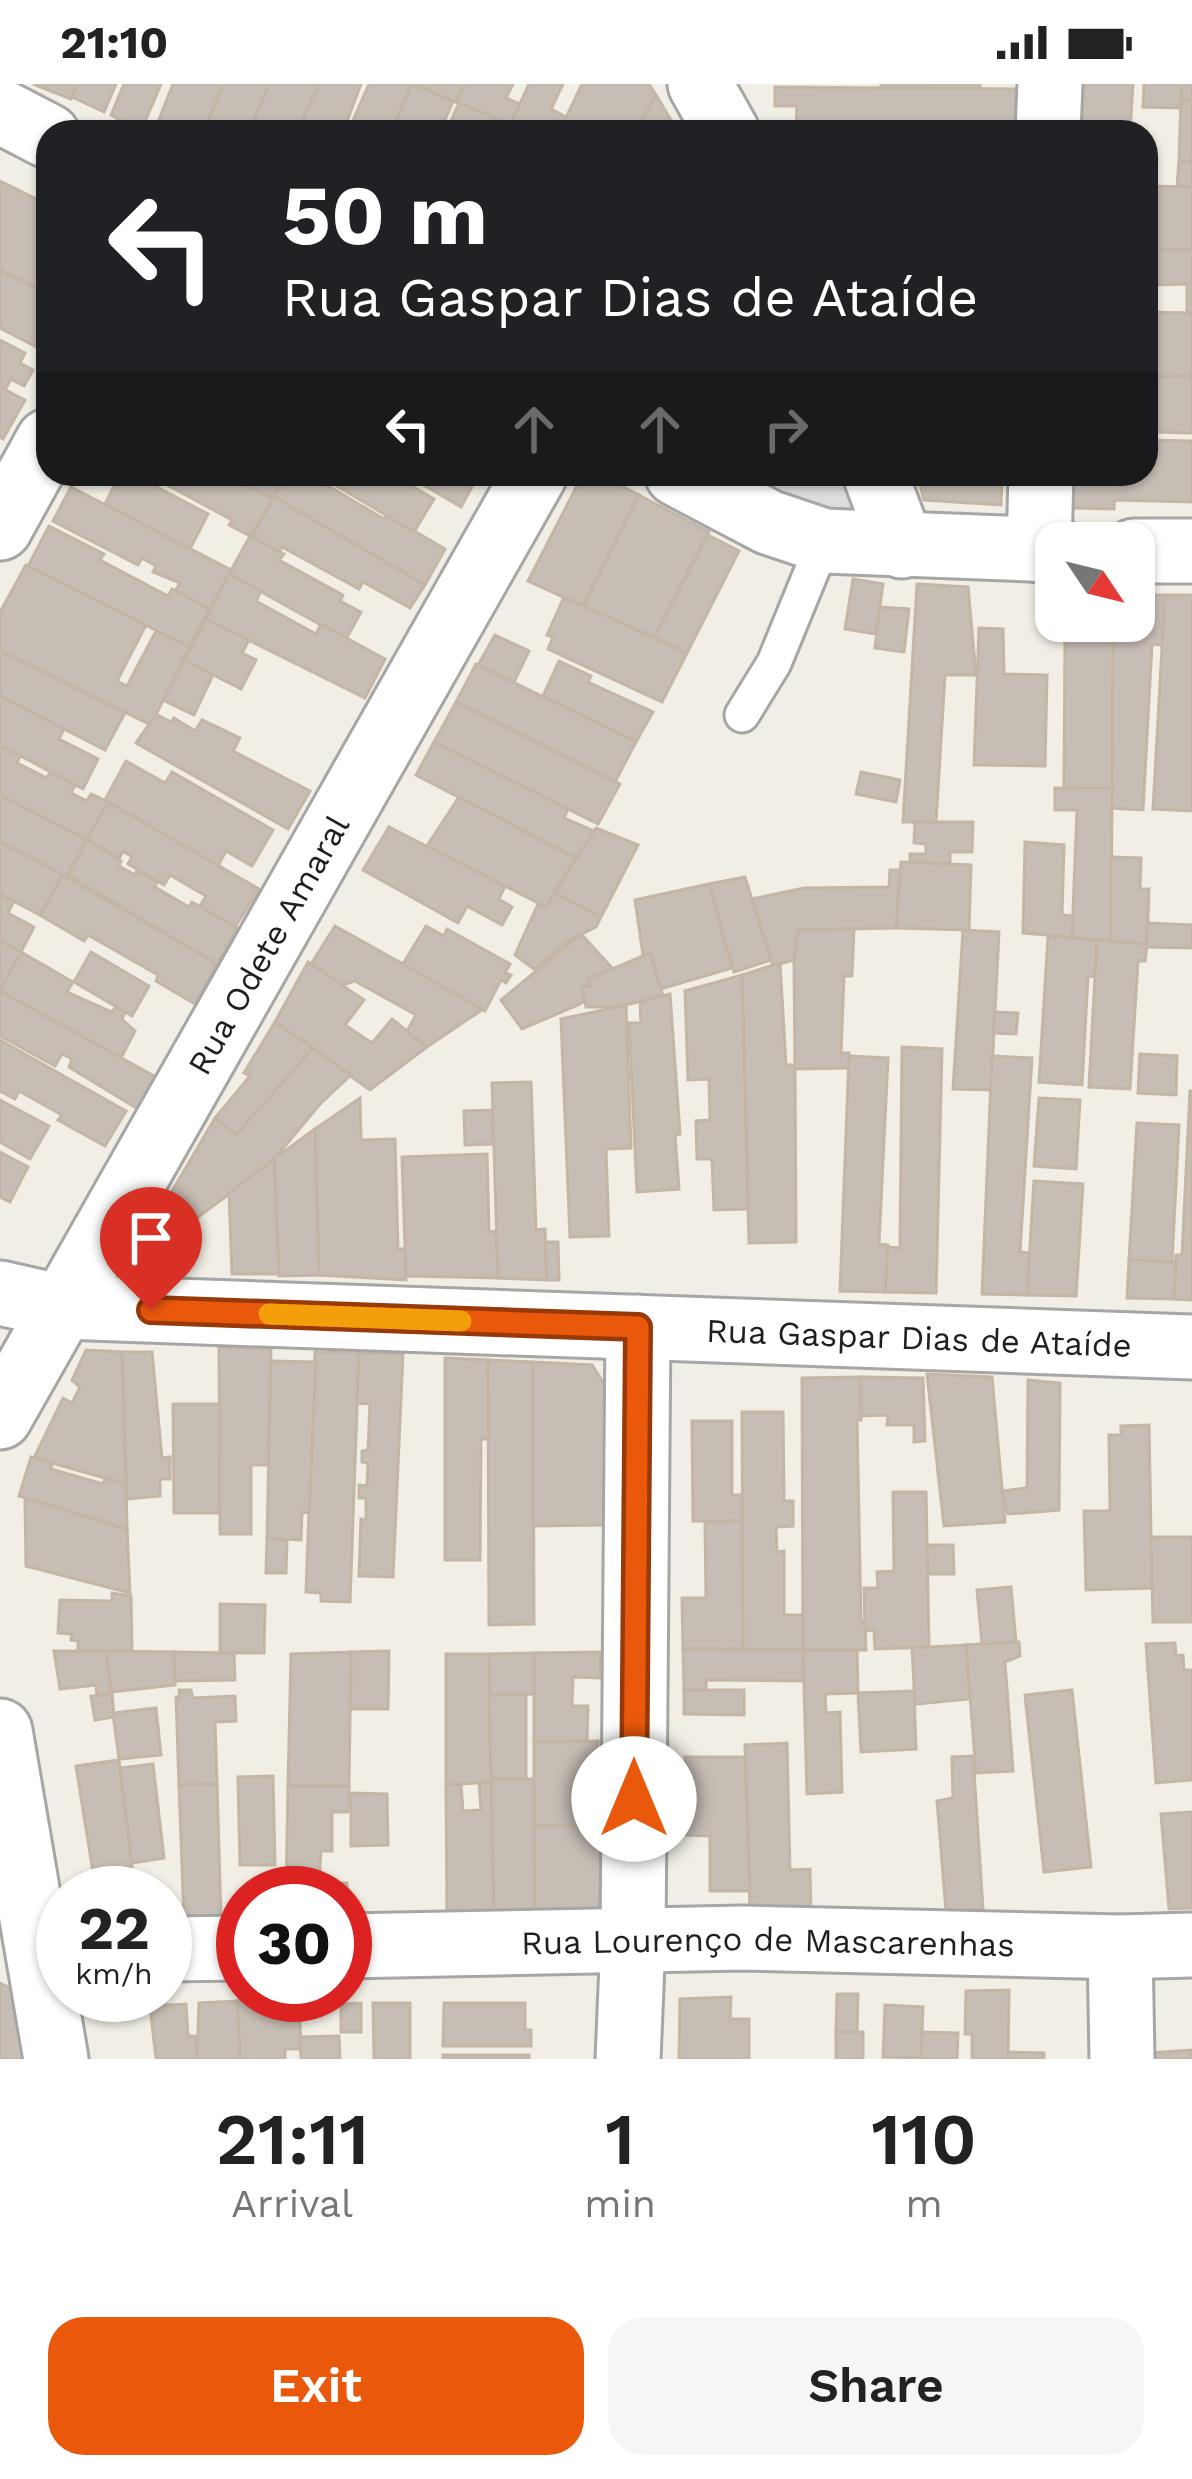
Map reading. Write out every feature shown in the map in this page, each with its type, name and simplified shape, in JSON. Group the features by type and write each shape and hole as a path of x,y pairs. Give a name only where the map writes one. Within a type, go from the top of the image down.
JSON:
{"street":[{"path":"700,84 720,120"},
{"path":"1048,120 1050,84"},
{"path":"0,111 36,130"},
{"path":"0,528 36,463"},
{"name":"Rua Odete Amaral","path":"0,1417 528,486"},
{"path":"700,486 768,522 824,541 1035,550"},
{"path":"880,486 902,546"},
{"path":"1042,486 1045,522"},
{"path":"1155,551 1192,551"},
{"name":"Rua Gaspar Dias de Ataíde","path":"0,1293 62,1307 1192,1347"},
{"path":"628,2059 638,1327"},
{"path":"0,1732 36,1890"},
{"name":"Rua Lourenço de Mascarenhas","path":"372,1945 742,1938 1120,1948 1192,1945"},
{"path":"1120,1948 1122,2059"},
{"path":"54,2022 56,2059"}],"lane":[{"path":"742,715 775,663 824,541"}],"shaded area":[{"path":"684,486 886,486 925,565"}],"building":[{"path":"33,84 77,84 71,99"},
{"path":"77,84 116,84 104,112 72,97"},
{"path":"124,84 161,84 146,120 120,120 111,115"},
{"path":"173,84 224,84 208,120 159,120"},
{"path":"224,84 270,84 254,120 208,120"},
{"path":"270,84 319,84 302,120 254,120"},
{"path":"319,84 361,84 347,120 302,120"},
{"path":"369,84 412,84 396,120 353,120"},
{"path":"412,84 453,101 445,120 396,120"},
{"path":"415,84 465,84 456,102"},
{"path":"465,84 513,84 506,98 520,104 512,120 498,120 456,102"},
{"path":"529,84 563,84 551,109 565,120 512,120"},
{"path":"582,84 649,84 656,95 642,120 565,120"},
{"path":"881,84 980,84 980,89 881,88"},
{"path":"1079,84 1133,84 1131,120 1078,120"},
{"path":"1144,84 1182,84 1180,108 1143,107"},
{"path":"1182,84 1192,84 1192,101 1181,101"},
{"path":"775,87 1016,89 1015,120 796,120 797,106 775,106"},
{"path":"656,95 671,120 642,120"},
{"path":"1181,101 1192,101 1192,161 1179,161"},
{"path":"459,103 493,117 492,120 451,120"},
{"path":"1179,161 1192,161 1192,187 1177,187"},
{"path":"0,181 36,199 36,288 0,270"},
{"path":"1158,186 1192,187 1192,250 1158,249"},
{"path":"1158,249 1192,250 1192,313 1187,313 1187,284 1158,285"},
{"path":"0,270 36,288 36,347 0,328"},
{"path":"1158,312 1192,313 1192,376 1158,377"},
{"path":"0,340 25,353 20,363 33,370 24,386 11,379 5,390 0,387"},
{"path":"1192,376 1192,433 1158,432 1158,377"},
{"path":"0,387 25,400 3,439 0,437"},
{"path":"1158,440 1192,441 1192,502 1114,500 1114,509 1072,508 1073,486 1158,486"},
{"path":"114,486 155,486 208,514 190,549 105,504"},
{"path":"169,486 249,486 274,499 250,536 229,525 232,520"},
{"path":"249,486 281,486 274,499"},
{"path":"280,486 328,486 445,549 425,585 274,497"},
{"path":"337,486 412,486 434,499 414,532"},
{"path":"425,486 472,486 461,507"},
{"path":"577,486 621,486 639,495 583,606 528,581"},
{"path":"920,486 1002,486 1001,505 924,500"},
{"path":"71,487 231,570 210,609 175,591 180,583 153,572 156,566 142,558 138,565 53,521"},
{"path":"639,495 709,532 654,637 583,606"},
{"path":"274,497 425,585 410,608 363,582 359,589 282,547 279,552 252,537"},
{"path":"49,526 104,554 100,560 168,596 172,589 210,609 189,647 28,566"},
{"path":"708,535 739,551 687,653 654,637"},
{"path":"250,536 284,554 279,560 343,595 340,601 361,612 346,639 229,574"},
{"path":"26,565 146,625 117,681 127,686 156,631 189,647 151,725 0,651 0,612"},
{"path":"229,574 261,591 256,601 316,634 321,624 385,659 365,698 206,619"},
{"path":"853,579 883,584 876,634 845,629"},
{"path":"917,584 968,587 976,675 945,675 936,822 903,822"},
{"path":"1155,595 1165,595 1162,645 1152,644 1143,810 1111,808 1113,642 1155,642"},
{"path":"1165,595 1192,595 1192,811 1153,809"},
{"path":"564,597 687,653 662,702 548,649 553,637 547,635"},
{"path":"880,607 909,609 904,652 875,648"},
{"path":"206,619 249,640 242,653 256,660 241,689 184,660"},
{"path":"979,628 1003,629 1004,674 1047,675 1045,766 974,765"},
{"path":"495,635 529,651 514,682 478,665"},
{"path":"1065,642 1113,642 1112,789 1064,788"},
{"path":"0,651 125,713 105,750 0,696"},
{"path":"184,660 213,675 194,715 163,700"},
{"path":"559,661 591,676 588,682 653,712 636,742 543,696"},
{"path":"476,664 636,742 615,782 456,702"},
{"path":"0,696 64,729 59,739 98,759 83,789 0,745"},
{"path":"456,702 620,784 598,824 434,742"},
{"path":"156,714 195,731 202,720 240,738 233,751 310,791 288,829 136,743"},
{"path":"434,742 568,809 564,818 594,831 579,859 416,775"},
{"path":"0,745 20,756 17,763 75,785 71,793 87,801 91,794 108,802 87,840 0,795"},
{"path":"126,761 165,783 172,772 273,830 252,866 226,851 218,866 105,800"},
{"path":"861,772 900,780 896,802 856,794"},
{"path":"1055,788 1112,789 1111,941 1072,937 1077,810 1055,810"},
{"path":"0,795 87,840 67,877 0,842"},
{"path":"459,797 575,858 546,907 427,846"},
{"path":"108,802 259,889 235,927 200,906 206,896 170,875 164,885 128,864 132,857 123,851 119,859 87,840"},
{"path":"915,822 973,822 972,852 950,852 950,864 910,862 910,854 926,854 926,844 914,843"},
{"path":"389,827 505,886 499,899 512,907 502,925 467,906 458,923 363,870"},
{"path":"596,828 638,845 601,917 555,893"},
{"path":"87,840 121,861 119,866 135,875 137,870 189,907 192,902 237,928 217,964 68,875"},
{"path":"0,842 63,875 40,915 0,894"},
{"path":"1025,842 1064,845 1062,915 1073,916 1072,937 1023,933"},
{"path":"1111,857 1141,858 1140,889 1149,889 1147,944 1111,941"},
{"path":"901,862 971,865 969,930 896,928"},
{"path":"890,870 900,870 896,928 798,930 794,960 773,966 752,899 804,888 889,887"},
{"path":"63,875 217,964 195,1004 156,981 158,975 88,935 84,941 40,915"},
{"path":"745,877 771,960 734,972 709,884"},
{"path":"709,884 732,968 661,989 650,953 643,955 635,900"},
{"path":"555,893 601,917 596,927 568,941 534,969 515,955 538,904 546,907"},
{"path":"0,894 14,901 8,913 34,927 21,952 0,941"},
{"path":"1147,923 1192,925 1192,948 1146,947"},
{"path":"335,926 483,1009 427,1047 407,1031 416,1015 355,981 342,985 311,964"},
{"path":"426,926 444,936 447,929 510,964 505,973 511,975 506,983 501,980 485,1011 403,964"},
{"path":"854,929 852,976 844,976 841,1053 849,1053 849,1068 795,1069 798,930"},
{"path":"963,930 999,932 991,1090 953,1089"},
{"path":"581,934 614,970 588,979 590,986 582,988 585,1001 522,1029 501,1000"},
{"path":"1048,936 1097,940 1095,977 1088,976 1082,1085 1039,1082"},
{"path":"1097,940 1147,944 1145,961 1138,961 1130,1089 1089,1087"},
{"path":"0,943 21,952 0,990"},
{"path":"21,952 73,982 67,992 112,1012 116,1007 125,1012 122,1019 135,1031 121,1058 0,991"},
{"path":"91,952 149,986 132,1016 74,982"},
{"path":"650,953 663,996 617,1007 586,1007 582,988 590,986 588,979"},
{"path":"308,962 364,1000 345,1025 372,1043 392,1019 427,1047 370,1090 275,1022"},
{"path":"780,963 786,1065 795,1069 796,1242 749,1243 742,975"},
{"path":"742,975 748,1209 714,1210 712,1159 697,1159 696,1121 710,1120 709,1079 688,1080 685,991"},
{"path":"0,991 156,1077 138,1109 69,1067 72,1059 62,1054 55,1066 0,1036"},
{"path":"670,994 679,1189 637,1192 629,1023 641,1023 640,1002"},
{"path":"626,1005 631,1148 606,1149 609,1236 570,1237 561,1019"},
{"path":"995,1012 1018,1013 1016,1034 993,1033"},
{"path":"275,1022 313,1048 236,1135 215,1118 250,1076 244,1073"},
{"path":"0,1040 126,1111 105,1146 19,1091 15,1099 0,1091"},
{"path":"902,1047 942,1049 936,1293 885,1292 887,1247 900,1248"},
{"path":"313,1048 351,1075 271,1163 197,1218 173,1246 151,1227 215,1118 236,1135"},
{"path":"1140,1054 1177,1056 1176,1095 1138,1093"},
{"path":"849,1056 888,1058 879,1244 888,1245 885,1292 840,1291"},
{"path":"992,1056 1032,1058 1020,1252 1030,1253 1027,1295 982,1294"},
{"path":"531,1082 536,1230 545,1229 547,1280 498,1278 492,1083"},
{"path":"1190,1091 1192,1300 1174,1299 1176,1255 1182,1255"},
{"path":"360,1098 361,1140 395,1139 398,1249 406,1249 406,1280 319,1275 315,1129"},
{"path":"1039,1098 1080,1100 1076,1169 1034,1166"},
{"path":"0,1100 49,1126 30,1159 0,1142"},
{"path":"492,1110 493,1144 465,1145 464,1111"},
{"path":"1137,1123 1179,1125 1172,1262 1129,1260"},
{"path":"315,1129 319,1275 279,1276 274,1159"},
{"path":"0,1152 28,1167 10,1202 0,1197"},
{"path":"487,1154 489,1232 496,1231 498,1278 406,1276 402,1157"},
{"path":"274,1159 279,1274 232,1274 229,1193"},
{"path":"1034,1181 1083,1184 1076,1296 1027,1295"},
{"path":"545,1242 558,1242 559,1280 547,1280"},
{"path":"1129,1260 1176,1262 1174,1299 1127,1298"},
{"path":"219,1347 271,1349 268,1465 251,1465 251,1534 220,1534"},
{"path":"86,1350 122,1352 126,1484 34,1458 63,1398 72,1403 80,1387 72,1380"},
{"path":"122,1352 152,1352 162,1458 170,1457 170,1479 160,1479 160,1496 127,1499"},
{"path":"315,1352 359,1353 350,1602 321,1601 321,1593 306,1592"},
{"path":"359,1353 403,1354 393,1577 359,1576 366,1498 359,1498 359,1485 367,1486 368,1463 362,1462 362,1451 368,1450 370,1404 357,1403"},
{"path":"445,1358 488,1360 489,1439 481,1439 480,1560 445,1560"},
{"path":"488,1360 533,1362 534,1624 489,1625"},
{"path":"271,1361 316,1362 309,1513 302,1512 301,1540 267,1538"},
{"path":"533,1362 592,1365 610,1393 607,1525 533,1526"},
{"path":"927,1374 992,1377 1005,1522 944,1526"},
{"path":"861,1377 861,1420 857,1420 861,1621 865,1621 866,1650 803,1650 802,1378"},
{"path":"861,1377 923,1378 925,1441 914,1442 914,1425 887,1425 888,1415 861,1416"},
{"path":"1028,1380 1060,1383 1059,1510 1008,1514 1002,1491 1027,1488"},
{"path":"173,1404 220,1404 219,1513 174,1513"},
{"path":"742,1412 783,1412 784,1501 793,1501 793,1526 776,1527 777,1552 784,1551 784,1615 803,1615 803,1650 743,1649"},
{"path":"692,1421 732,1421 732,1495 742,1495 742,1521 693,1521"},
{"path":"1149,1425 1152,1588 1086,1590 1084,1511 1110,1511 1109,1435 1121,1435 1121,1426"},
{"path":"31,1457 52,1463 51,1469 103,1484 105,1478 126,1484 127,1529 19,1496"},
{"path":"893,1492 926,1492 929,1647 875,1649 874,1630 865,1631 864,1588 878,1588 877,1572 894,1571"},
{"path":"25,1498 127,1529 130,1593 26,1566"},
{"path":"742,1521 743,1649 683,1649 682,1598 706,1598 705,1522"},
{"path":"1151,1537 1192,1537 1192,1622 1153,1622"},
{"path":"267,1538 287,1540 286,1573 266,1573"},
{"path":"927,1545 953,1545 954,1574 928,1574"},
{"path":"1011,1587 1016,1642 982,1644 977,1590"},
{"path":"112,1593 131,1596 132,1651 78,1651 72,1634 58,1633 60,1600 112,1601"},
{"path":"220,1604 265,1605 264,1653 220,1653"},
{"path":"1019,1642 1020,1656 1005,1662 1013,1771 976,1773 966,1645"},
{"path":"1175,1643 1176,1656 1183,1655 1184,1670 1192,1670 1192,1780 1156,1783 1146,1644"},
{"path":"966,1645 970,1699 915,1704 912,1648"},
{"path":"683,1649 803,1650 803,1681 706,1680 706,1690 684,1690"},
{"path":"803,1650 857,1650 858,1693 825,1694 826,1713 840,1712 842,1792 807,1794"},
{"path":"54,1651 106,1651 112,1694 97,1696 96,1685 60,1689"},
{"path":"106,1651 174,1652 175,1685 111,1692"},
{"path":"389,1651 388,1709 351,1709 351,1652"},
{"path":"174,1652 234,1653 235,1680 175,1681"},
{"path":"351,1652 349,1786 288,1786 291,1654"},
{"path":"600,1652 600,1678 573,1677 572,1706 588,1706 587,1741 534,1742 534,1653"},
{"path":"534,1653 534,1694 489,1695 489,1654"},
{"path":"446,1654 489,1654 491,1782 446,1785"},
{"path":"179,1690 191,1690 193,1698 235,1696 236,1721 215,1722 217,1784 179,1785"},
{"path":"684,1690 744,1690 744,1715 684,1714"},
{"path":"1072,1690 1091,1867 1044,1872 1025,1695"},
{"path":"914,1691 916,1749 861,1752 858,1693"},
{"path":"112,1694 114,1717 95,1720 91,1696"},
{"path":"526,1694 526,1779 491,1779 489,1695"},
{"path":"156,1708 161,1755 119,1759 113,1713"},
{"path":"598,1741 598,1825 534,1826 534,1742"},
{"path":"787,1743 790,1870 810,1869 811,1914 750,1915 745,1745"},
{"path":"973,1756 983,1909 946,1911 937,1801 953,1798 952,1757"},
{"path":"685,1757 745,1757 750,1891 710,1891 710,1836 686,1835"},
{"path":"119,1760 132,1866 92,1866 76,1766"},
{"path":"153,1764 164,1858 132,1863 120,1768"},
{"path":"273,1776 275,1865 240,1865 238,1777"},
{"path":"491,1779 534,1779 535,1917 494,1918"},
{"path":"491,1782 494,1918 447,1919 446,1785 461,1784 463,1811 481,1810 479,1783"},
{"path":"217,1784 216,1918 192,1919 192,1866 182,1866 179,1785"},
{"path":"288,1786 349,1786 348,1812 332,1812 332,1851 321,1851 320,1866 287,1866"},
{"path":"351,1793 387,1794 388,1845 351,1846"},
{"path":"1192,1812 1192,1908 1169,1909 1161,1814"},
{"path":"601,1825 599,1915 535,1917 534,1826"},
{"path":"0,1983 29,1997 36,2059 0,2059"},
{"path":"1009,1990 1008,2059 972,2059 972,2034 965,2034 966,1991"},
{"path":"837,1994 858,1994 857,2033 836,2032"},
{"path":"731,1997 730,2019 749,2019 749,2059 679,2059 680,1999"},
{"path":"216,2002 216,2022 238,2022 240,2059 197,2059 199,2003"},
{"path":"373,2003 410,2003 410,2059 374,2059"},
{"path":"444,2003 525,2003 525,2030 531,2030 531,2046 443,2046"},
{"path":"885,2005 923,2007 921,2058 883,2057"},
{"path":"152,2022 187,2022 188,2036 196,2036 197,2059 156,2059"},
{"path":"238,2022 300,2022 301,2049 285,2049 285,2059 240,2059"},
{"path":"341,2022 361,2022 361,2032 341,2032"},
{"path":"836,2032 863,2032 863,2059 836,2059"},
{"path":"922,2032 958,2033 957,2059 921,2059"},
{"path":"339,2036 340,2059 301,2059 300,2037"},
{"path":"1192,2050 1192,2059 1151,2059 1151,2053"},
{"path":"1008,2052 1044,2053 1044,2059 1008,2059"},
{"path":"443,2055 529,2055 529,2059 443,2059"}],"slow traffic":[{"path":"269,1314 461,1321"}],"route":[{"path":"151,1310 638,1327 634,1799"}]}
